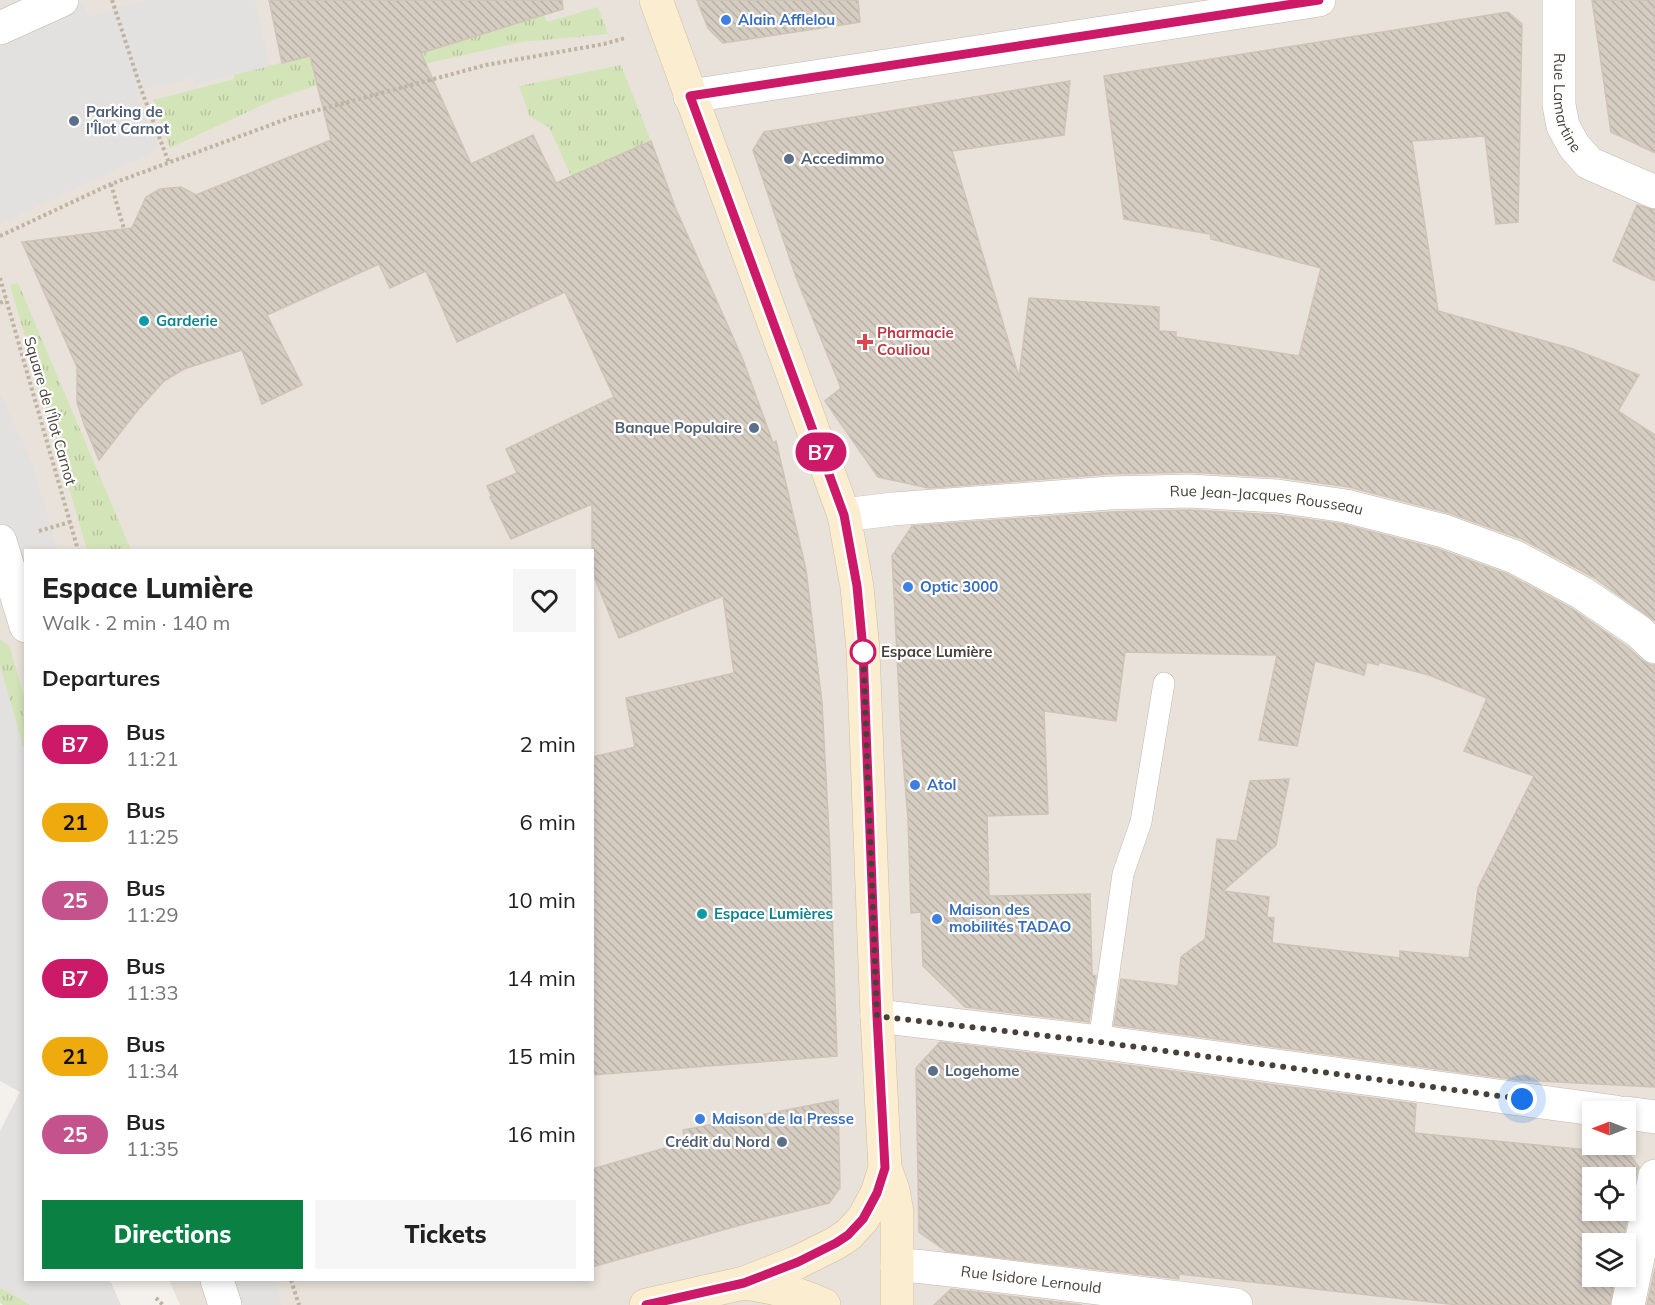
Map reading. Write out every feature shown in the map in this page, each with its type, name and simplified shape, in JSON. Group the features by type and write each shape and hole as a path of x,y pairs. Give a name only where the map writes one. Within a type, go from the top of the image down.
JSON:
{"main road":[{"path":"661,13 844,515 857,586 863,650 885,1168 893,1190 897,1212 897,1305"},
{"path":"646,1305 744,1283 798,1262 836,1243 848,1235 863,1219 877,1193 885,1168"},
{"path":"744,1283 797,1294 824,1305"}],"street":[{"path":"0,28 62,0"},
{"path":"690,96 1319,0"},
{"name":"Rue Lamartine","path":"1559,0 1559,105 1563,126 1574,146 1589,162 1655,192"},
{"name":"Rue Jean-Jacques Rousseau","path":"844,515 893,509 1110,493 1189,491 1277,496 1346,506 1444,531 1515,557 1582,592 1655,647"},
{"path":"0,542 24,620"},
{"path":"877,1016 1099,1042 1582,1107"},
{"path":"1636,1114 1655,1117"},
{"path":"1628,1305 1655,1176"},
{"name":"Rue Isidore Lernould","path":"897,1267 915,1266 951,1270 1236,1305"},
{"path":"217,1281 225,1305"}],"lane":[{"path":"1099,1042 1124,874 1142,822 1164,683"}],"path":[{"path":"112,0 141,89 169,163"},
{"path":"0,236 111,184 292,117 486,65 604,44 661,13"},
{"path":"111,184 124,229"},
{"name":"Square de l'Îlot Carnot","path":"0,278 78,549"},
{"path":"0,303 6,300"},
{"path":"291,1281 299,1305"},
{"path":"156,1298 162,1305"}],"shaded area":[{"path":"0,0 1655,0 1655,1305 180,1305 169,1281 594,1281 594,549 24,549 24,752 13,714 0,718"},
{"name":"Parking de l'Îlot Carnot","path":"144,0 255,0 270,66 194,85 193,78 136,92 159,149 0,224 0,38 83,2 89,17"},
{"path":"0,393 31,460 58,549 24,549 24,623 0,541"},
{"path":"0,665 24,749 24,1281 110,1281 121,1305 31,1305 0,1287 0,1131 20,1092 0,1081"},
{"path":"217,1281 274,1281 282,1305 225,1305"}],"green space":[{"path":"598,7 608,34 521,42 425,64 349,75 544,15 547,22"},
{"path":"310,56 317,85 273,100 170,148 154,100 234,79 234,74"},
{"path":"621,65 651,141 571,176 549,127 530,117 519,86"},
{"path":"18,283 131,549 87,549 10,285"},
{"path":"0,639 8,645 11,651 24,696 24,752 13,714 0,718"},
{"path":"0,1287 31,1305 3,1305 0,1303"}],"building":[{"path":"269,0 562,0 563,9 421,53 471,164 533,135 556,183 651,141 675,207 743,360 773,443 776,441 806,570 822,703 837,1056 594,1075 594,757 635,747 626,698 734,673 723,596 619,638 594,576 592,504 511,539 490,497 492,497 487,486 517,473 506,449 614,397 565,292 457,342 426,271 390,288 379,264 267,315 302,385 262,404 242,350 184,369 164,381 99,460 77,402 77,367 22,242 132,228 146,197 160,189 181,187 196,195 331,140 310,56 282,63"},
{"path":"697,0 858,0 860,22 723,43 708,28"},
{"path":"1592,0 1655,0 1655,153 1611,132"},
{"path":"1508,12 1522,24 1518,222 1496,224 1485,136 1412,141 1438,311 1573,349 1639,375 1618,411 1655,435 1655,621 1593,577 1522,539 1449,513 1349,487 1278,477 1190,472 1109,474 929,488 878,477 825,401 841,388 796,277 753,150 764,132 1070,81 1064,135 952,151 1019,377 1029,298 1159,307 1159,331 1176,332 1176,337 1299,356 1321,268 1211,239 1210,234 1124,219 1104,76"},
{"path":"1637,205 1655,210 1655,281 1613,261"},
{"path":"1189,510 1275,515 1342,524 1438,549 1507,574 1572,609 1626,646 1643,661 1655,665 1655,1087 1518,1080 1114,1025 1121,979 1178,986 1181,957 1205,939 1217,839 1237,841 1250,781 1289,779 1276,845 1223,891 1269,897 1267,917 1274,918 1272,943 1400,958 1400,951 1469,958 1478,888 1534,776 1464,751 1487,698 1429,675 1379,662 1378,665 1367,662 1364,675 1315,661 1297,746 1259,740 1277,655 1125,652 1116,721 1044,711 1048,814 987,816 989,896 1090,894 1092,975 1096,976 1089,1022 965,1007 923,966 921,912 911,913 908,819 901,734 892,556 912,526 1111,512"},
{"path":"940,1042 1416,1104 1414,1133 1582,1149 1582,1155 1630,1155 1639,1167 1636,1177 1636,1167 1582,1167 1582,1221 1627,1221 1624,1233 1582,1233 1582,1287 1613,1287 1610,1305 1458,1305 1179,1274 1179,1279 946,1251 919,1232 916,1068"},
{"path":"838,1100 840,1188 829,1203 744,1224 594,1266 594,1168 686,1142 683,1130"},
{"path":"1655,1268 1655,1305 1647,1305"},
{"path":"951,1289 1082,1305 934,1305"}],"bus line":[{"name":"B7","path":"646,1305 744,1283 798,1262 836,1243 848,1235 863,1219 877,1193 885,1168 863,650 857,586 844,515 690,96 1319,0"}],"place":[{"name":"Alain Afflelou","path":"726,20"},
{"name":"Parking de l'Îlot Carnot","path":"74,121"},
{"name":"Accedimmo","path":"789,159"},
{"name":"Garderie","path":"144,321"},
{"name":"Pharmacie Couliou","path":"865,342"},
{"name":"Banque Populaire","path":"754,428"},
{"name":"Optic 3000","path":"908,587"},
{"name":"Espace Lumière","path":"863,652"},
{"name":"Atol","path":"915,785"},
{"name":"Espace Lumières","path":"702,914"},
{"name":"Maison des mobilités TADAO","path":"937,919"},
{"name":"Logehome","path":"933,1071"},
{"name":"Maison de la Presse","path":"700,1119"},
{"name":"Crédit du Nord","path":"782,1142"}],"route":[{"path":"863,652 863,650 877,1016 1099,1042 1522,1099"}]}
